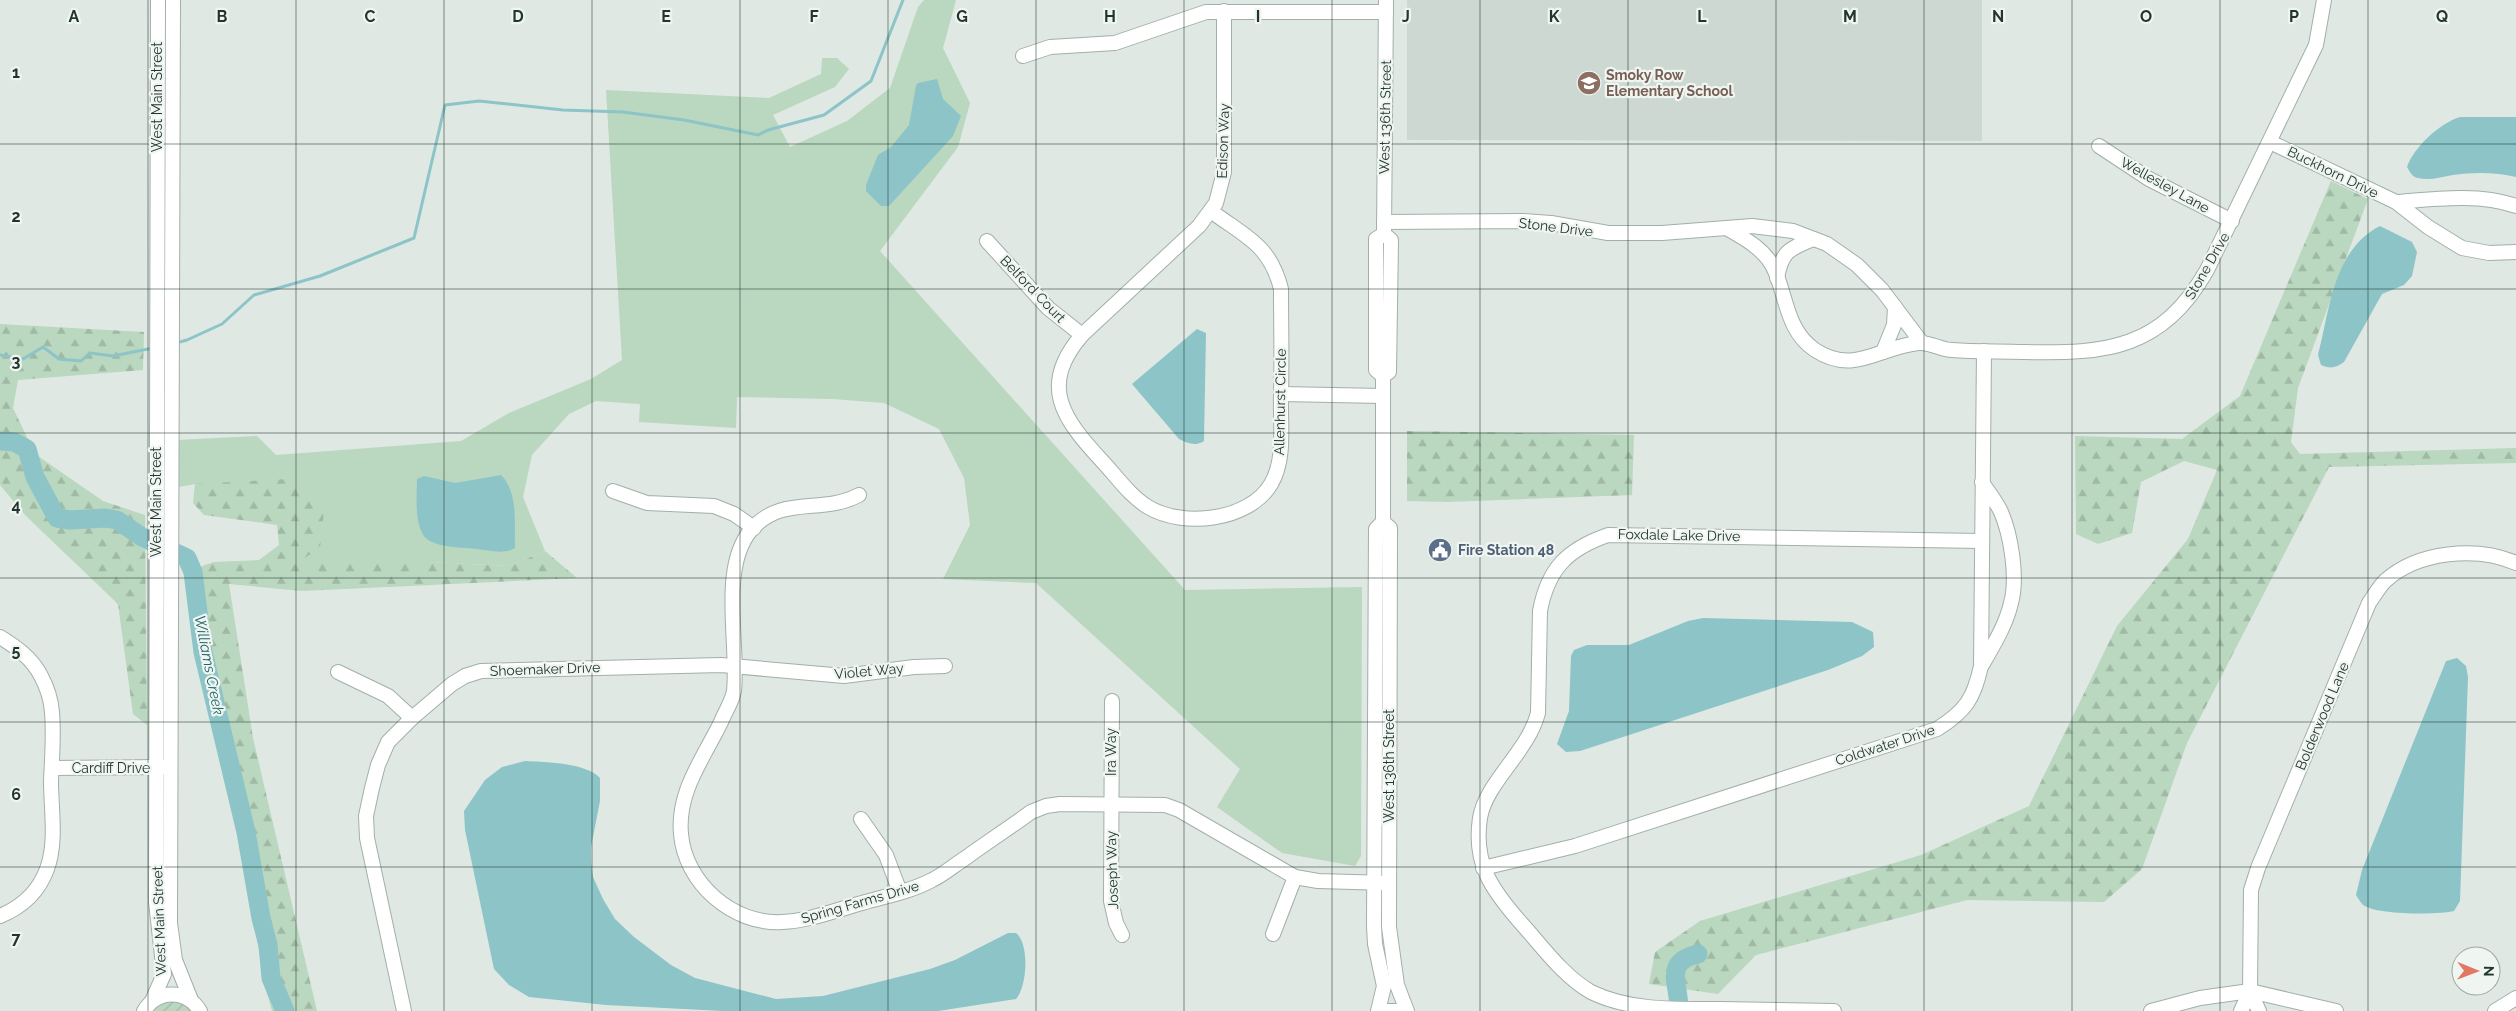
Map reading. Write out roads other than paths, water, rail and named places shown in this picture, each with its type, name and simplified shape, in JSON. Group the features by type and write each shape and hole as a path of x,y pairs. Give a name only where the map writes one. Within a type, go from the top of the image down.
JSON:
{"street":[{"name":"West Main Street","path":"146,1008 164,974 157,922 156,331 158,0"},
{"name":"West Main Street","path":"173,0 170,517 172,942 178,969 195,1005"},
{"name":"Stone Drive","path":"1728,229 1759,250 1775,270 1784,305 1795,330 1815,350 1827,356 1849,361 1872,358 1896,347 1922,343 1947,350 2093,351 2132,342 2170,319 2194,293 2232,221 2316,46 2324,0"},
{"path":"1023,56 1050,46 1115,43 1194,14 1224,11 1386,6"},
{"name":"West 136th Street","path":"1378,1011 1384,986 1375,944 1373,883 1376,529 1383,522 1383,376 1390,372 1391,249 1391,240 1384,228 1386,6"},
{"name":"Edison Way","path":"1082,334 1199,226 1211,211 1221,188 1224,172 1224,11"},
{"name":"Buckhorn Drive","path":"2270,142 2396,202 2428,227 2462,248 2490,254 2516,252"},
{"name":"Wellesley Lane","path":"2099,146 2149,179 2232,221"},
{"name":"Buckhorn Drive","path":"2396,202 2436,199 2488,200 2516,206"},
{"name":"Allenhurst Circle","path":"1082,334 1063,364 1059,382 1059,393 1067,418 1076,433 1139,501 1165,514 1219,518 1246,508 1261,497 1271,484 1278,467 1281,440 1281,289 1272,262 1261,248 1211,211"},
{"name":"Stone Drive","path":"1384,228 1522,221 1551,223 1608,233 1728,229 1752,226 1776,228 1827,244 1857,265 1895,307 1922,343"},
{"path":"1777,278 1780,264 1788,250 1814,239"},
{"name":"Belford Court","path":"986,240 1048,308 1082,334"},
{"path":"1883,352 1894,325 1895,307"},
{"name":"Coldwater Drive","path":"1484,868 1576,846 1937,729 1961,712 1970,701 1976,688 1981,666 1984,350"},
{"path":"1281,394 1383,396"},
{"path":"1981,666 1998,637 2012,602 2013,576 2011,548 2001,512 1982,482"},
{"path":"613,491 647,503 714,506 734,514 754,528"},
{"name":"Spring Farms Drive","path":"858,495 831,505 786,508 767,516 754,528 742,546 735,567 732,700 687,786 683,802 681,835 685,853 697,878 714,897 734,911 754,919 770,922 807,918 900,892 932,880 1031,812 1046,806 1111,804 1164,805 1179,810 1296,877 1318,881 1388,883"},
{"name":"West 136th Street","path":"1383,522 1390,528 1388,883 1394,970 1406,1011"},
{"name":"Foxdale Lake Drive","path":"1834,1011 1673,1009 1618,1004 1590,991 1578,982 1493,889 1484,868 1479,849 1481,816 1500,780 1529,738 1538,713 1540,611 1543,595 1562,560 1575,549 1608,535 1981,540"},
{"name":"Bolderwood Lane","path":"2241,1011 2250,991 2251,890 2258,868 2369,603 2384,582 2403,568 2426,558 2446,554 2497,555 2516,563"},
{"path":"0,637 26,656 41,675 48,692 52,712 52,835 47,868 40,883 25,902 0,916"},
{"name":"Shoemaker Drive","path":"404,1011 367,838 366,816 383,751 395,734 452,684 465,676 481,671 664,664 734,666"},
{"name":"Violet Way","path":"734,666 844,676 914,667 945,666"},
{"path":"338,672 388,696 412,718"},
{"name":"Ira Way","path":"1111,804 1112,701"},
{"name":"Cardiff Drive","path":"52,768 171,768"},
{"name":"Joseph Way","path":"1111,804 1111,901 1116,923 1122,935"},
{"path":"861,818 886,855 900,892"},
{"path":"1273,934 1296,877"},
{"path":"2151,1011 2200,998 2250,991 2336,1011"},
{"name":"Bolderwood Lane","path":"2250,991 2259,1011"},
{"path":"146,1008 161,996 171,994 182,995 206,1011"},
{"path":"2495,1011 2516,998"},
{"path":"1385,1011 1406,1011"}],"water":[{"path":"937,79 943,99 961,116 953,136 889,206 881,206 866,191 866,185 878,155 891,147 909,125 918,83"},
{"path":"2460,117 2516,117 2516,177 2484,173 2460,174 2427,179 2418,178 2413,175 2407,167 2415,152 2436,130"},
{"path":"2380,226 2412,242 2417,252 2412,276 2404,285 2382,294 2344,362 2333,367 2321,365 2318,355 2330,300 2343,265 2352,250 2364,237"},
{"path":"1197,329 1206,333 1204,441 1194,444 1179,439 1132,384"},
{"path":"501,475 507,482 513,500 515,548 501,552 453,547 435,543 425,537 418,522 417,479 424,476 455,483"},
{"path":"1703,618 1852,622 1873,632 1874,647 1862,656 1828,670 1580,751 1566,752 1557,744 1569,711 1571,656 1574,650 1587,645 1629,645 1688,621"},
{"path":"2457,658 2466,666 2468,677 2460,901 2454,911 2446,912 2408,913 2381,911 2370,908 2363,905 2356,895 2362,870 2446,661"},
{"path":"525,761 576,766 594,773 600,778 600,801 591,847 591,862 593,877 603,899 615,919 634,937 671,965 695,978 776,999 823,996 930,969 955,960 1008,933 1016,933 1023,946 1025,956 1025,976 1020,993 1016,999 938,1011 723,1011 606,1005 529,997 509,985 494,969 465,830 464,811 485,780 502,767"}],"waterway":[{"path":"176,343 222,324 254,295 320,276 414,238 445,105 479,101 563,110 623,112 684,120 758,135 768,130 824,115 871,81 903,0"},
{"path":"0,355 23,359 43,347 59,359 81,361 90,353 113,356 153,348"},
{"name":"Williams Creek","path":"0,441 14,442 27,449 35,477 57,518 70,520 105,518 117,520 142,537 187,558 193,572 203,652 246,832 261,918 268,945 271,978 285,1011"},
{"name":"Williams Creek","path":"1679,1011 1676,969 1687,958 1698,954"}],"place":[{"name":"Smoky Row Elementary School","path":"1589,83"},
{"name":"Fire Station 48","path":"1440,550"}]}
